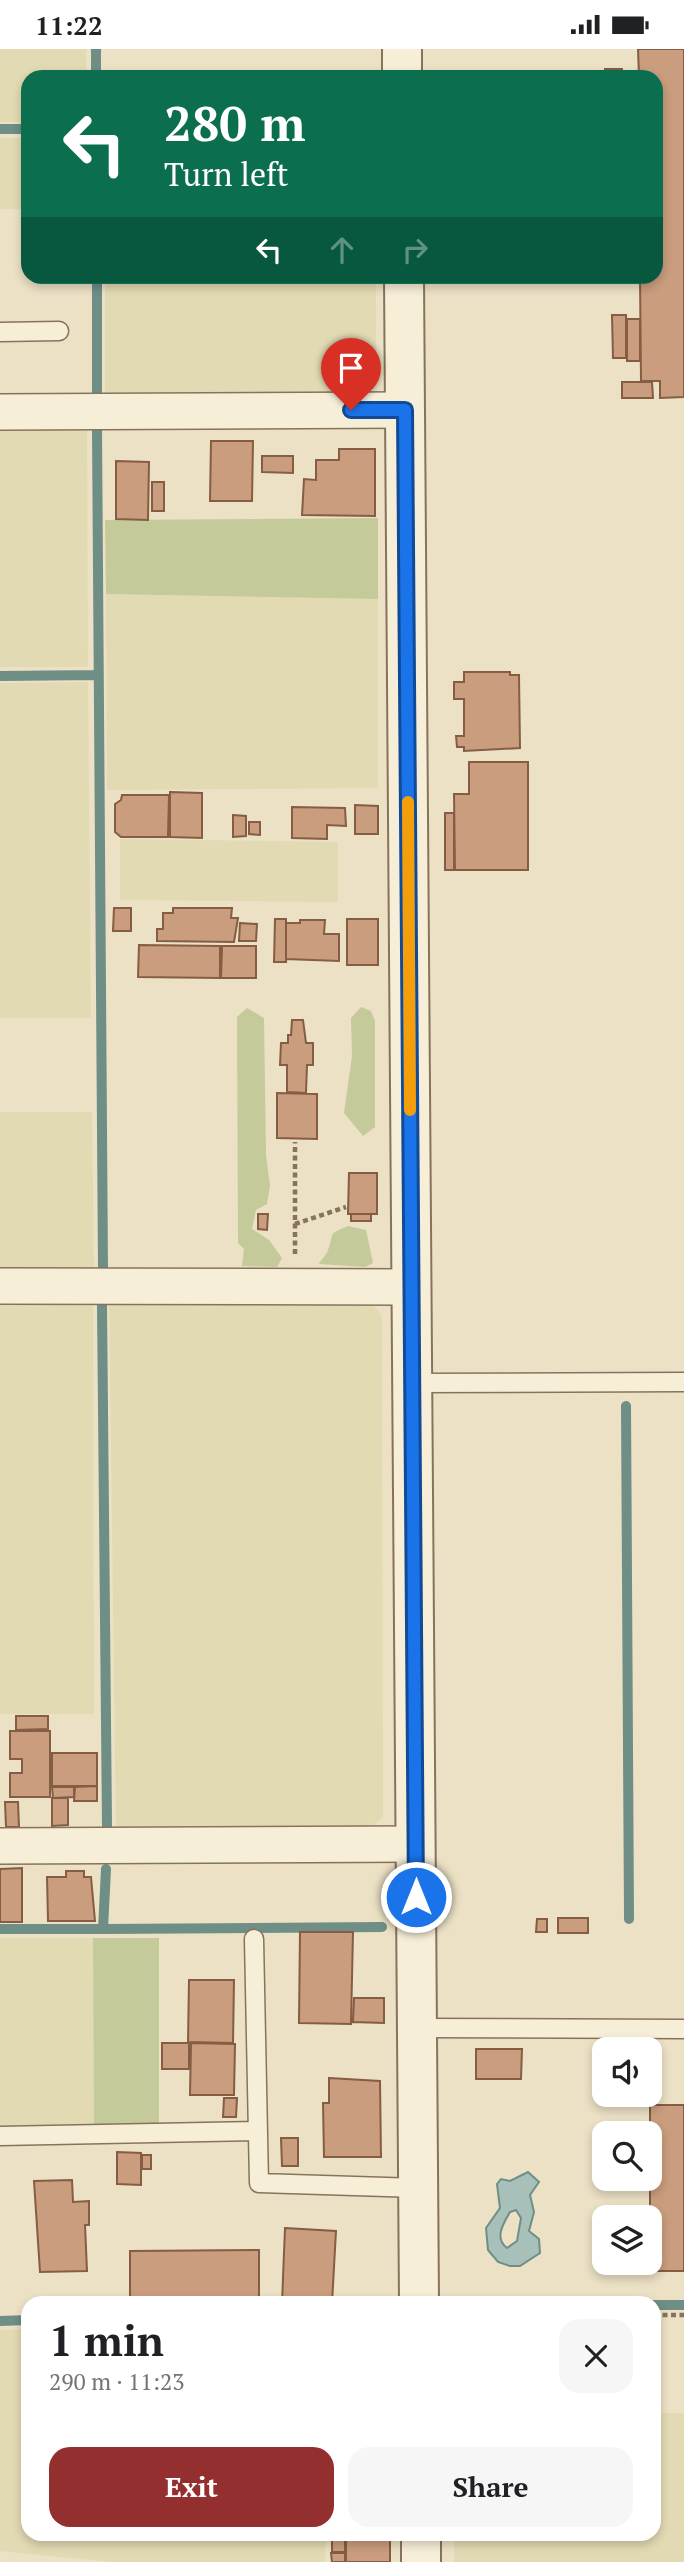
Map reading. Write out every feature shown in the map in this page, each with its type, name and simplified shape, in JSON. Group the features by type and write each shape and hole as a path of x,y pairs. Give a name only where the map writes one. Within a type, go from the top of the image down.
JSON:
{"street":[{"path":"402,49 402,70"},
{"path":"404,284 419,2296"},
{"path":"0,412 405,410"},
{"path":"0,1286 411,1287"},
{"path":"0,1846 416,1844"},
{"path":"421,2541 421,2562"}],"lane":[{"path":"0,332 59,331"},
{"path":"412,1383 684,1382"},
{"path":"254,1939 259,2183 418,2188"},
{"path":"417,2028 684,2029"},
{"path":"0,2136 257,2131"}],"path":[{"path":"295,1142 295,1287"},
{"path":"295,1224 345,1207"},
{"path":"661,2315 684,2315"}],"shaded area":[{"path":"0,49 86,49 86,70 21,70 21,122 0,122"},
{"path":"0,138 21,138 21,209 0,209"},
{"path":"105,284 376,284 376,383 360,399 105,399"},
{"path":"87,424 88,667 0,667 0,425"},
{"path":"106,594 378,599 378,788 107,790"},
{"path":"88,682 91,1018 0,1018 0,683"},
{"path":"120,839 338,842 338,902 120,900"},
{"path":"0,1112 92,1112 94,1275 0,1276"},
{"path":"93,1297 94,1714 0,1714 0,1298"},
{"path":"109,1297 367,1299 382,1315 383,1817 368,1830 116,1832"},
{"path":"0,1938 93,1938 94,2130 0,2130"},
{"path":"21,2329 21,2541 326,2541 325,2562 111,2562 0,2551 0,2330"},
{"path":"661,2413 684,2413 684,2562 454,2562 454,2541 661,2541"}],"green space":[{"path":"378,518 378,599 106,594 105,520"},
{"path":"361,1007 371,1011 375,1021 375,1127 363,1136 344,1113 352,1056 351,1018"},
{"path":"247,1008 264,1018 266,1155 270,1186 267,1204 256,1210 252,1229 269,1240 282,1258 277,1267 242,1266 244,1249 238,1243 237,1017"},
{"path":"348,1226 366,1230 373,1263 365,1267 319,1264 327,1252 333,1234"},
{"path":"93,1938 159,1938 159,2125 94,2125"}],"water":[{"path":"528,2172 539,2182 530,2195 534,2212 529,2231 539,2239 540,2253 520,2266 498,2262 488,2250 486,2228 500,2208 497,2184 501,2179 510,2181","holes":["516,2210 521,2218 517,2241 507,2248 500,2235 505,2221 510,2212"]}],"building":[{"path":"638,49 684,49 684,397 660,398 660,381 641,381 640,284 663,284 663,70 639,70"},
{"path":"612,315 626,315 626,358 613,358"},
{"path":"627,319 640,319 640,361 627,361"},
{"path":"622,382 652,382 653,398 622,398"},
{"path":"211,441 253,441 252,501 210,501"},
{"path":"339,449 375,449 375,516 302,515 304,479 316,480 316,460 339,460"},
{"path":"262,456 293,456 293,473 262,472"},
{"path":"116,461 149,462 148,520 116,519"},
{"path":"152,482 164,482 164,511 152,511"},
{"path":"464,672 510,672 510,675 519,675 520,748 464,751 464,747 457,747 456,736 464,736 464,699 454,699 454,682 464,682"},
{"path":"469,762 528,762 528,870 455,870 454,794 469,794"},
{"path":"170,792 202,793 202,838 170,837"},
{"path":"122,795 169,795 168,837 121,837 115,832 115,804 121,800"},
{"path":"355,805 378,806 378,834 355,834"},
{"path":"292,807 345,808 346,826 327,825 327,839 292,838"},
{"path":"445,813 454,813 454,870 445,870"},
{"path":"233,815 246,816 246,836 233,837"},
{"path":"249,822 260,822 260,835 249,834"},
{"path":"114,908 131,908 131,931 113,931"},
{"path":"173,908 232,908 231,918 238,918 234,942 157,941 157,929 163,929 163,913 173,913"},
{"path":"275,919 286,919 286,962 274,962"},
{"path":"347,919 378,919 378,965 347,965"},
{"path":"300,920 325,920 324,934 339,934 339,961 286,959 286,923 300,923"},
{"path":"240,923 257,924 256,941 239,941"},
{"path":"139,945 220,946 220,978 138,977"},
{"path":"222,946 256,946 256,978 221,978"},
{"path":"292,1020 303,1020 306,1043 313,1043 313,1065 307,1065 306,1093 287,1092 287,1065 280,1065 281,1043 288,1043"},
{"path":"277,1093 317,1094 317,1139 277,1138"},
{"path":"349,1173 377,1173 377,1214 348,1214"},
{"path":"258,1214 268,1214 267,1230 258,1229"},
{"path":"351,1214 371,1214 371,1221 351,1221"},
{"path":"16,1716 48,1716 48,1729 16,1730"},
{"path":"10,1731 50,1731 50,1797 10,1797 10,1773 22,1773 22,1759 10,1759"},
{"path":"52,1753 97,1753 97,1786 52,1786"},
{"path":"97,1786 97,1801 74,1801 75,1787"},
{"path":"52,1787 74,1787 74,1797 53,1798"},
{"path":"52,1798 68,1798 68,1825 52,1826"},
{"path":"5,1802 18,1802 19,1827 6,1827"},
{"path":"22,1868 22,1922 0,1922 0,1869"},
{"path":"66,1871 84,1871 84,1877 91,1877 95,1921 48,1921 47,1877 66,1877"},
{"path":"558,1918 588,1918 588,1933 558,1933"},
{"path":"537,1919 547,1919 547,1932 536,1932"},
{"path":"300,1932 353,1932 351,2024 299,2023"},
{"path":"189,1980 234,1980 233,2043 188,2042"},
{"path":"354,1998 384,1998 384,2023 353,2022"},
{"path":"162,2043 189,2043 189,2069 162,2069"},
{"path":"191,2043 235,2044 234,2095 190,2095"},
{"path":"476,2049 522,2049 521,2079 476,2079"},
{"path":"329,2078 380,2081 381,2157 324,2157 323,2103 329,2103"},
{"path":"224,2098 237,2098 236,2117 223,2117"},
{"path":"684,2105 684,2271 662,2271 662,2205 650,2205 650,2191 662,2191 662,2121 650,2121 650,2107"},
{"path":"281,2138 298,2138 298,2166 282,2166"},
{"path":"117,2152 141,2153 141,2185 117,2184"},
{"path":"142,2155 151,2155 151,2169 142,2169"},
{"path":"72,2180 73,2202 89,2201 89,2225 85,2225 87,2271 40,2272 34,2181"},
{"path":"285,2228 336,2231 332,2296 282,2296"},
{"path":"259,2250 259,2296 130,2296 130,2251"},
{"path":"332,2541 345,2541 345,2552 332,2552"},
{"path":"346,2541 390,2541 390,2562 346,2562"},
{"path":"331,2553 345,2553 345,2562 332,2562"}],"waterway":[{"path":"96,49 96,70"},
{"path":"0,129 21,129"},
{"path":"97,284 97,394"},
{"path":"97,430 103,1269"},
{"path":"0,676 98,675"},
{"path":"102,1305 107,1826"},
{"path":"626,1406 629,1919"},
{"path":"0,1929 103,1929 106,1869"},
{"path":"103,1929 382,1927"},
{"path":"661,2305 684,2305"},
{"path":"0,2321 21,2320"}],"slow traffic":[{"path":"408,802 410,1110"}],"route":[{"path":"351,410 405,410 416,1897"}]}
